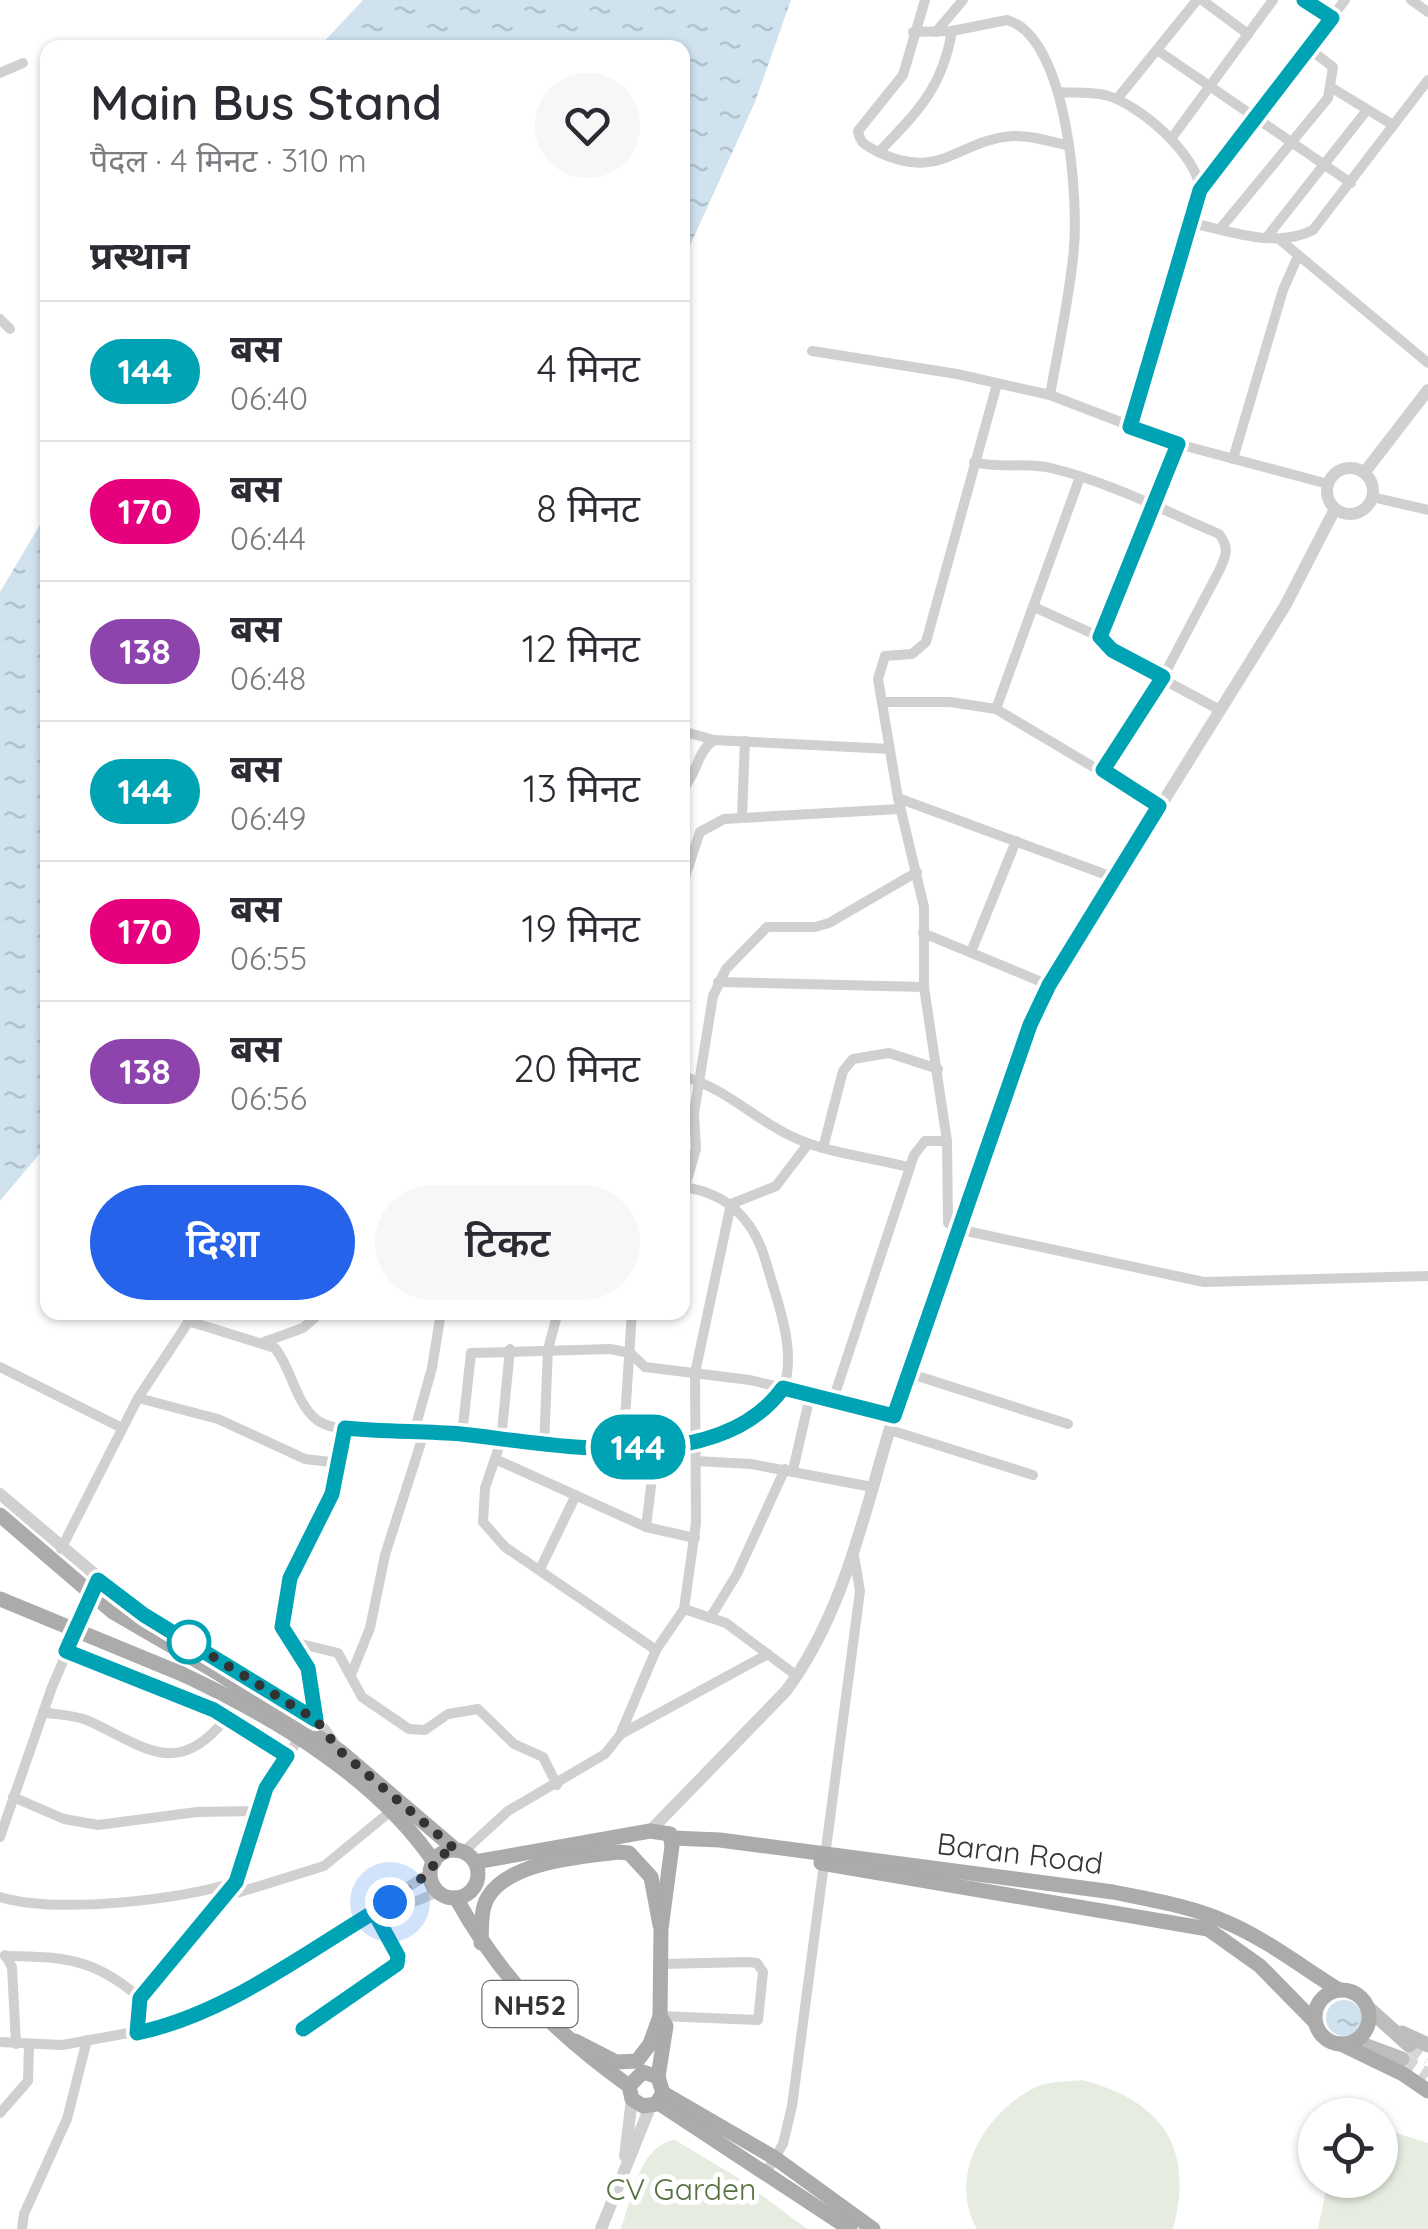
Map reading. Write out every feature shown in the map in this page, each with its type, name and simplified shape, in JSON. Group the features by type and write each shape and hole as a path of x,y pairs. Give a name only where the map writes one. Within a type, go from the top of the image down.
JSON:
{"main road":[{"path":"0,1515 127,1622 213,1670 340,1751 465,1855 476,1883 456,1898 438,1892 432,1867 391,1811 298,1739 182,1674 0,1599"},
{"name":"Baran Road","path":"465,1855 650,1830 672,1839 1113,1892 1171,1904 1339,1990"},
{"path":"575,2041 616,2062 636,2060 650,2044 660,2016 661,1930 672,1839"},
{"path":"482,1943 482,1912 498,1885 534,1868 618,1852 628,1853 650,1876 661,1930"},
{"path":"432,1867 444,1853 465,1855"},
{"name":"NH52","path":"456,1898 516,1990 630,2092 657,2095"},
{"name":"Baran Road","path":"1237,1937 1316,2022"},
{"path":"1428,2046 1394,2029 1356,1994 1339,1990 1323,1998 1316,2022 1324,2038 1428,2091"},
{"path":"1341,2044 1364,2033 1368,2007"},
{"path":"657,2095 666,2026 660,2016"},
{"path":"1341,2044 1406,2052 1394,2029"},
{"path":"630,2092 643,2072 657,2095 873,2229"},
{"path":"771,2164 850,2229"}],"street":[{"path":"925,0 895,90 858,131 865,145 898,161 916,163 942,160 1012,136 1066,145"},
{"path":"936,32 963,0"},
{"path":"1117,100 1199,0 1248,34"},
{"path":"1171,139 1273,0"},
{"path":"1304,0 1332,18"},
{"path":"1130,427 1200,190 1345,0"},
{"path":"1411,0 1428,12"},
{"path":"913,32 952,31 1007,20 1020,24 1044,51 1058,92 1076,218 1074,257 1050,395"},
{"path":"879,152 933,92 947,59 952,31"},
{"path":"1220,229 1332,88 1333,67 1308,48"},
{"path":"1157,50 1351,182"},
{"path":"0,73 23,63"},
{"path":"1192,222 1273,238 1298,238 1313,230 1428,80"},
{"path":"1332,88 1393,125"},
{"path":"1058,92 1117,100 1171,139 1192,162 1200,190"},
{"path":"1273,238 1367,110"},
{"path":"1273,238 1428,363"},
{"path":"1234,459 1283,290 1298,256"},
{"path":"0,319 10,330"},
{"path":"812,351 1050,395 1084,404 1130,427 1178,444 1328,484"},
{"path":"997,384 926,642 912,654 885,656 878,679 899,803 924,907 924,987 947,1140 948,1223 957,1230 1204,1282 1428,1276"},
{"path":"1364,473 1428,390"},
{"path":"1100,637 1178,444"},
{"path":"974,462 994,467 1041,467 1080,477 1219,534 1227,553 1163,677 1103,770"},
{"path":"1328,484 1348,468 1364,473"},
{"path":"1364,473 1372,498"},
{"path":"996,710 1080,477"},
{"path":"650,1830 797,1676 854,1556 908,1373 1010,1077 1049,985 1285,606 1336,509 1328,484"},
{"path":"1336,509 1352,514 1372,498"},
{"path":"1372,498 1428,510"},
{"path":"1034,608 1100,637 1112,650 1218,709"},
{"path":"882,702 950,702 996,710 1159,806"},
{"path":"690,733 714,740 890,749"},
{"path":"690,782 706,746 714,740"},
{"path":"742,816 745,741"},
{"path":"690,862 700,832 710,824 742,816 899,803 1115,878"},
{"path":"971,952 1016,841"},
{"path":"690,1168 696,1149 694,1113 718,982 767,926 815,928 917,872"},
{"path":"923,933 1049,985"},
{"path":"718,982 924,987"},
{"path":"823,1148 839,1084 854,1058 888,1054 938,1069"},
{"path":"690,1078 701,1080 808,1144 908,1168"},
{"path":"833,1400 908,1168 925,1141 947,1140"},
{"path":"730,1204 776,1186 808,1144"},
{"path":"201,1320 264,1342 282,1357 300,1397 318,1420 345,1428 462,1434 544,1447 623,1449 695,1442 761,1414 783,1388 782,1320 760,1240 730,1204 706,1190 690,1188"},
{"path":"465,1855 508,1811 605,1754 620,1735 656,1650 684,1609 694,1538 695,1373 730,1204"},
{"path":"61,1549 138,1398 190,1320"},
{"path":"264,1342 303,1328 312,1320"},
{"path":"351,1675 370,1628 378,1578 419,1432 439,1320"},
{"path":"544,1447 548,1349 556,1320"},
{"path":"623,1449 632,1320"},
{"path":"462,1434 471,1352 548,1349 630,1353 645,1367 783,1388 833,1400 1034,1475"},
{"path":"510,1350 501,1441 482,1505 483,1522 506,1547 656,1650"},
{"path":"0,1368 122,1428"},
{"path":"908,1373 1068,1424"},
{"path":"710,1618 737,1574 789,1470 810,1396"},
{"path":"138,1398 218,1419 305,1459 339,1463"},
{"path":"316,1720 312,1679 282,1627 290,1578 332,1494 345,1428"},
{"path":"646,1526 656,1445"},
{"path":"495,1459 646,1526 694,1538"},
{"path":"696,1461 789,1470 872,1487"},
{"path":"0,1494 144,1615 316,1720 340,1751"},
{"path":"540,1569 576,1495"},
{"path":"771,2164 792,2106 860,1591 854,1556"},
{"path":"0,1837 66,1651 98,1580"},
{"path":"684,1609 726,1623 797,1676"},
{"path":"293,1642 338,1653 362,1697 416,1732 448,1714 478,1709 514,1744 543,1757 557,1785"},
{"path":"66,1651 227,1718 287,1756"},
{"path":"620,1735 768,1654"},
{"path":"43,1712 84,1719 142,1751 158,1754 192,1748 211,1738 227,1718"},
{"path":"137,2033 140,1998 236,1882 266,1788 298,1739"},
{"path":"13,1797 64,1819 98,1825 197,1812 258,1811"},
{"path":"672,1839 676,1804"},
{"path":"226,1897 324,1866 391,1811"},
{"path":"0,2042 87,2040 173,2026 227,2000 374,1912 432,1867"},
{"path":"0,1897 47,1903 180,1898 236,1882"},
{"path":"390,1902 414,1902 438,1892"},
{"path":"303,2029 397,1964 398,1956 374,1912"},
{"path":"3,1954 85,1962 107,1972 140,1998"},
{"path":"3,1954 12,1967 16,2044"},
{"path":"660,2016 758,2020 764,1972 757,1963 661,1964"},
{"path":"22,2229 24,2214 67,2119 87,2040"},
{"path":"0,2113 28,2081 29,2044"},
{"path":"625,2163 630,2092"},
{"path":"601,2229 625,2163 657,2095"}],"green space":[{"path":"1082,2080 1133,2101 1166,2132 1179,2174 1173,2229 977,2229 966,2187 976,2147 988,2128 1018,2098 1036,2087"},
{"path":"1398,2133 1428,2143 1428,2229 1318,2229 1324,2198 1398,2198"},
{"name":"CV Garden","path":"675,2140 740,2179 807,2229 621,2229 645,2162 663,2144"}],"water":[{"path":"363,0 791,0 755,102 690,246 690,40 326,40"},
{"path":"40,525 40,1153 0,1201 0,592"},
{"path":"1344,2000 1357,2005 1362,2018 1357,2031 1344,2036 1331,2031 1326,2018 1331,2005"}],"tunnel":[{"path":"1409,2045 1428,2059"},
{"path":"1402,2059 1428,2076"}],"bus line":[{"name":"144","path":"303,2029 397,1964 398,1956 374,1912 227,2000 173,2026 137,2033 136,2007 140,1998 236,1882 260,1800 287,1756 214,1710 66,1651 98,1580 144,1615 316,1720 308,1668 282,1627 290,1578 332,1494 345,1428 462,1434 544,1447 623,1449 695,1442 761,1414 783,1388 894,1416 1030,1025 1049,985 1159,806 1103,770 1163,677 1127,660 1100,637 1178,444 1130,427 1200,190 1332,18 1304,0"}],"route":[{"path":"189,1642 186,1640 316,1720 340,1751 456,1850 438,1856 430,1872 390,1902"}]}
